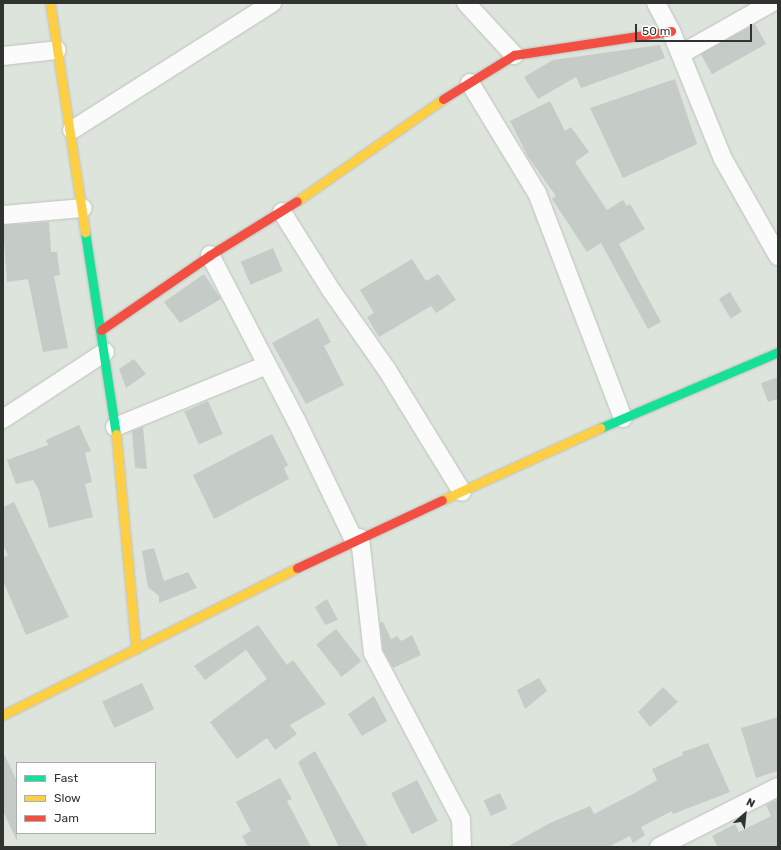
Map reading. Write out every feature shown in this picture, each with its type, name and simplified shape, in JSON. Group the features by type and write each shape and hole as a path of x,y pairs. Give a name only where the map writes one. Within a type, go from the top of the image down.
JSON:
{"street":[{"path":"50,3 84,208 115,427 136,649"},
{"path":"72,130 272,3"},
{"path":"466,3 514,55"},
{"path":"656,3 671,31 723,159 778,256"},
{"path":"680,54 772,3"},
{"path":"101,330 210,255 282,212 435,104 514,55 541,48 671,31"},
{"path":"3,56 57,50"},
{"path":"470,83 537,193 623,418"},
{"path":"3,215 84,208"},
{"path":"282,212 387,370 462,492"},
{"path":"210,255 357,539 373,653 461,819 458,846"},
{"path":"3,419 104,352"},
{"path":"3,715 357,539 623,418 778,352"},
{"path":"115,427 267,365"},
{"path":"659,847 778,787"}],"building":[{"path":"755,24 766,44 712,74 701,54"},
{"path":"660,45 665,58 581,88 576,77 538,99 524,77 553,60"},
{"path":"675,79 697,144 623,178 590,108"},
{"path":"550,101 565,131 571,127 589,152 575,162 607,210 623,200 627,206 630,204 645,229 619,244 661,322 648,329 601,243 587,252 552,199 556,196 528,157 510,121"},
{"path":"49,222 51,252 57,252 60,275 54,276 68,348 43,352 28,279 7,282 3,225"},
{"path":"273,248 283,271 251,285 241,262"},
{"path":"412,259 426,281 438,274 456,300 436,313 431,306 379,337 367,317 374,313 360,290"},
{"path":"204,274 221,299 180,323 164,302"},
{"path":"730,292 742,312 731,318 719,299"},
{"path":"318,318 331,342 324,346 344,385 306,404 272,343"},
{"path":"134,359 146,374 126,388 119,369"},
{"path":"778,377 778,399 768,402 761,383"},
{"path":"208,401 223,434 199,444 184,412"},
{"path":"79,425 91,451 85,453 92,482 85,484 93,517 49,528 39,490 33,480 16,484 7,460 48,445 46,440"},
{"path":"143,427 147,469 135,468 132,431"},
{"path":"272,434 288,465 284,468 289,479 214,519 193,475"},
{"path":"14,502 69,617 26,635 3,581 3,558 8,555 3,545 3,507"},
{"path":"154,548 164,581 188,572 197,588 159,603 159,596 148,587 142,551"},
{"path":"327,599 338,620 325,625 315,607"},
{"path":"383,622 391,639 397,636 401,641 412,635 421,655 393,668 383,650 380,623"},
{"path":"258,625 287,665 293,660 326,704 290,725 297,734 275,750 267,738 237,759 210,722 267,679 246,650 205,680 194,666"},
{"path":"336,629 361,661 342,677 316,644"},
{"path":"539,678 547,691 525,709 517,690"},
{"path":"142,683 154,709 114,728 102,702"},
{"path":"663,687 678,702 650,727 638,712"},
{"path":"374,696 387,721 362,736 348,714"},
{"path":"778,717 778,771 756,778 741,728"},
{"path":"708,743 730,792 673,814 672,811 641,827 645,835 633,843 630,836 608,847 507,847 550,823 590,806 594,814 633,794 657,780 652,769 683,755 682,752"},
{"path":"315,751 368,847 339,847 298,762"},
{"path":"3,752 16,779 17,841 3,811"},
{"path":"280,778 292,799 287,801 311,847 248,847 242,836 251,831 236,802"},
{"path":"417,780 438,821 412,834 391,793"},
{"path":"500,793 507,808 491,816 484,801"},
{"path":"778,799 778,847 718,847 712,836 735,824 739,832 771,816 766,805"}],"traffic: fast":[{"path":"85,232 116,434"},
{"path":"600,428 778,352"}],"traffic: slow":[{"path":"50,3 85,232"},
{"path":"297,201 443,99"},
{"path":"442,500 600,428"},
{"path":"116,434 136,649"},
{"path":"3,715 297,568"}],"traffic: jam":[{"path":"443,99 514,55 671,31"},
{"path":"101,330 210,255 297,201"},
{"path":"297,568 442,500"}]}
